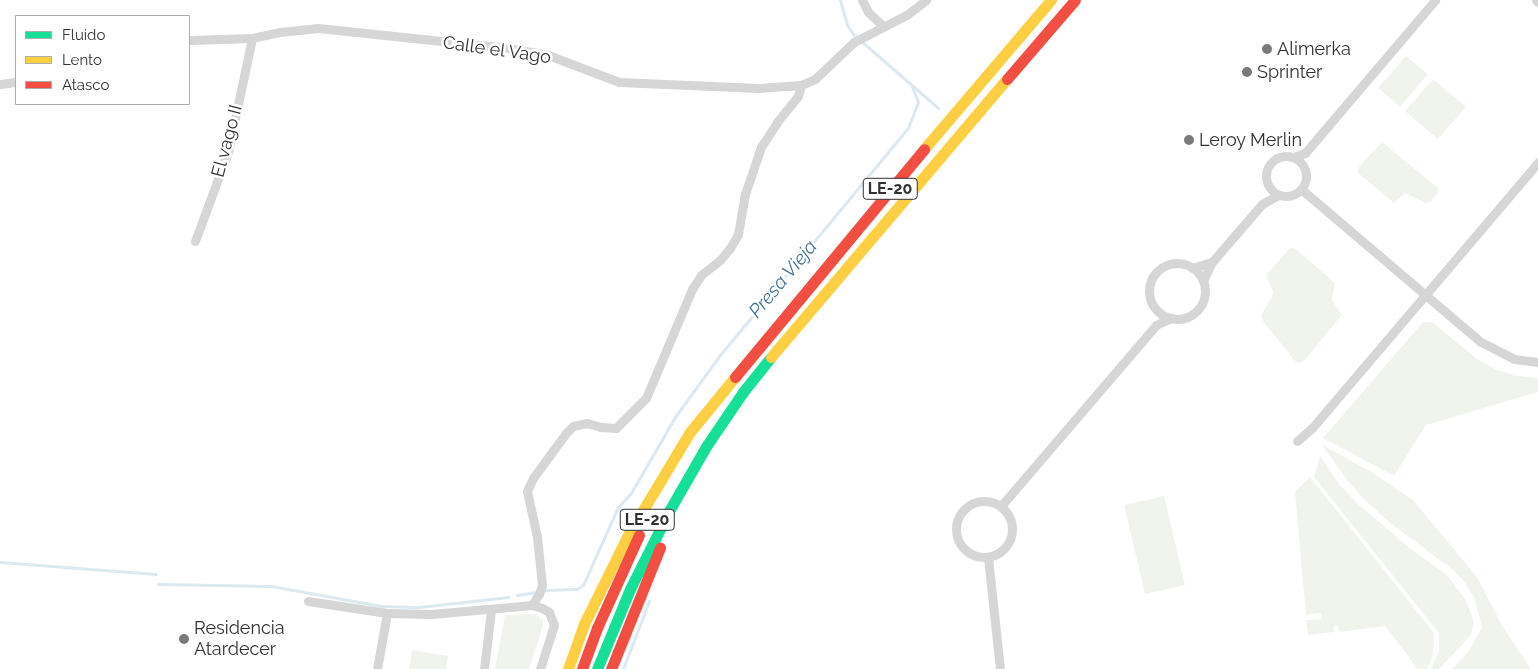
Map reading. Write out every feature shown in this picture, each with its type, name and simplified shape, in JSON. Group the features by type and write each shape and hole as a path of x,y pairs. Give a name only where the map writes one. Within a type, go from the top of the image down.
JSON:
{"highway":[{"name":"LE-20","path":"582,669 597,628 637,539 695,436 732,382 858,226 1051,0"},
{"name":"LE-20","path":"597,669 630,590 668,511 716,431 784,342 1075,0"},
{"path":"612,669 658,551 676,516 730,421 784,342"},
{"path":"568,669 584,624 628,534 690,432 732,382"}],"street":[{"name":"Calle el Vago","path":"190,40 252,38 280,32 318,28 508,48 548,55 619,82 759,88 801,85 814,78 859,39 908,14 926,0"},
{"path":"1262,204 1268,187 1265,174 1270,163 1280,156 1293,157 1304,153 1435,0"},
{"path":"864,2 883,26"},
{"name":"El vago II","path":"195,241 228,152 252,38"},
{"path":"0,84 15,82"},
{"path":"532,605 541,589 537,537 527,498 527,491 533,478 573,426 587,423 601,427 616,428 646,398 692,289 701,275 720,260 738,234 745,194 762,148 777,122 798,96 801,85"},
{"path":"1268,187 1278,195 1290,196 1301,189 1306,177 1303,165 1304,153"},
{"path":"1293,157 1303,165"},
{"path":"1297,441 1312,428 1538,162"},
{"path":"1301,189 1480,342 1514,359 1538,362"},
{"path":"1203,281 1212,262 1262,204 1278,195"},
{"path":"1156,325 1157,310 1149,294 1150,285 1156,273 1166,265 1175,263 1192,268 1212,262"},
{"path":"1001,506 1156,325 1172,318 1187,317 1200,307 1205,290 1203,281 1192,268"},
{"path":"1157,310 1172,318"},
{"path":"975,502 993,502 1001,506 1011,520 1011,538 1002,551 988,557 978,557 963,548 956,531 960,513 975,502"},
{"path":"988,557 1000,669"},
{"path":"308,601 387,613 431,614 532,605 549,612 554,625 540,669"},
{"path":"484,669 492,610"},
{"path":"377,669 387,613"}],"shaded area":[{"path":"1406,56 1428,74 1400,107 1378,88"},
{"path":"1433,79 1466,107 1438,139 1405,111"},
{"path":"1382,142 1438,188 1438,193 1430,202 1425,203 1405,193 1394,203 1358,173 1358,168"},
{"path":"1290,248 1296,249 1335,283 1332,300 1342,315 1304,361 1300,363 1296,362 1262,320 1261,315 1273,292 1266,275"},
{"path":"1423,322 1432,322 1477,359 1497,370 1517,376 1538,378 1538,392 1426,425 1394,476 1323,438"},
{"path":"1322,445 1370,471 1413,500 1477,577 1504,629 1531,669 1452,669 1469,651 1482,627 1474,597 1463,580 1453,570 1389,522 1364,499 1347,480"},
{"path":"1320,456 1340,485 1358,504 1412,550 1446,574 1466,600 1474,622 1471,635 1439,669 1431,669 1439,650 1439,633 1314,477"},
{"path":"1310,477 1434,633 1433,655 1427,669 1418,669 1385,626 1339,632 1338,626 1334,626 1334,632 1308,635 1306,620 1322,619 1321,613 1306,615 1295,492"},
{"path":"1164,496 1185,585 1145,594 1124,505"},
{"path":"536,614 543,621 543,626 529,669 495,669 505,615"},
{"path":"412,650 448,656 446,669 409,669"}],"waterway":[{"name":"Presa Vieja","path":"840,0 847,25 853,34 938,108"},
{"name":"Presa Vieja","path":"517,595 547,590 577,589 583,585 618,507 631,493 675,417 720,355 908,128 918,102 912,86"},
{"path":"0,562 156,574"},
{"path":"158,584 271,586 381,606 419,607 508,597"},
{"name":"Presa Vieja","path":"623,669 649,601"}],"traffic: fast":[{"path":"597,669 630,589 669,511 707,445 743,392 771,357"}],"traffic: slow":[{"path":"924,149 1051,0"},
{"path":"771,357 1007,79"},
{"path":"568,669 584,624 628,535 690,432 735,377"}],"traffic: jam":[{"path":"1007,79 1075,0"},
{"path":"735,377 924,149"},
{"path":"582,669 597,628 639,535"},
{"path":"611,669 660,548"}],"place":[{"name":"Alimerka","path":"1267,49"},
{"name":"Sprinter","path":"1247,72"},
{"name":"Leroy Merlin","path":"1189,140"},
{"name":"Residencia Atardecer","path":"184,639"}]}
